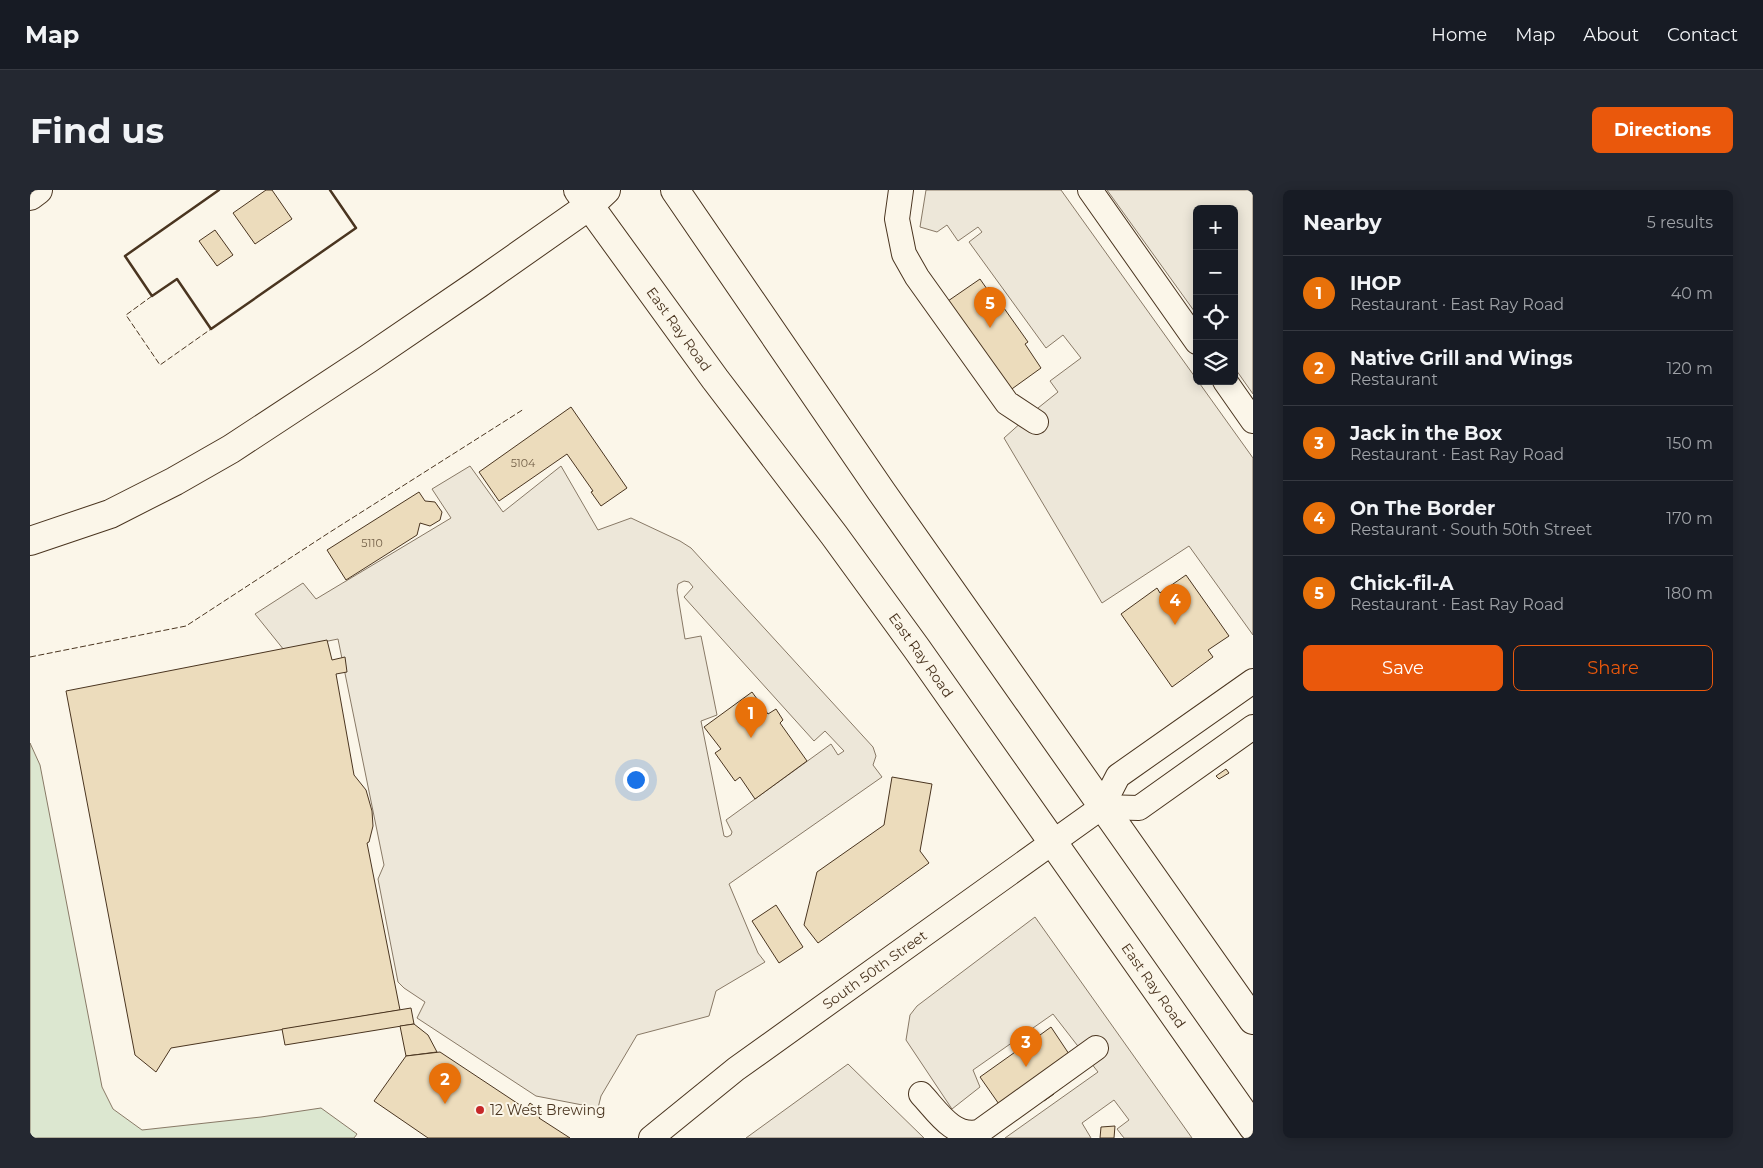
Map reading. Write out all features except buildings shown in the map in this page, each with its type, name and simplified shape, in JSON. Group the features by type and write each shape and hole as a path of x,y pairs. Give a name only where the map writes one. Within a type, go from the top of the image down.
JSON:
{"main road":[{"path":"30,196 38,190"},
{"path":"675,190 881,492 1253,1020"},
{"path":"30,541 110,514 175,481 247,438 478,284 509,262 591,195"},
{"name":"East Ray Road","path":"591,195 917,648 1253,1127"}],"street":[{"path":"901,190 897,219 904,254 917,277 1007,403 1036,422"},
{"path":"1090,190 1196,340"},
{"path":"1228,385 1253,421"},
{"name":"South 50th Street","path":"652,1138 736,1069 1102,807 1118,776 1253,681"},
{"path":"1102,807 1139,808 1253,727"},
{"path":"922,1094 954,1129 971,1134 979,1132 1096,1048"}],"green space":[{"path":"30,743 40,765 102,1087 113,1109 142,1130 261,1117 321,1108 357,1134 354,1138 30,1138"}],"shaded area":[{"path":"926,190 1061,190 1193,374 1193,385 1201,385 1253,458 1253,635 1189,546 1102,603 1004,438 1058,392 1050,381 1081,358 1063,335 1046,348 969,242 982,232 978,227 958,241 947,225 937,232 920,227"},
{"path":"1107,190 1253,190 1253,394 1238,373 1238,205 1193,205 1193,309"},
{"path":"470,466 503,512 561,466 598,530 631,518 691,548 873,747 876,756 873,765 882,777 729,884 758,953 765,962 716,991 709,1016 637,1035 601,1096 598,1108 536,1096 417,1018 425,1002 398,982 378,879 384,865 338,639 284,650 255,614 303,583 316,599 451,518 432,489","holes":["684,581 689,582 693,587 684,597 814,741 825,731 844,751 838,755 831,744 726,820 732,832 727,837 724,836 701,721 717,715 701,636 685,639 677,590 678,584"]},
{"path":"1035,917 1192,1138 1124,1138 1117,1129 1129,1120 1114,1100 1082,1123 1091,1138 1005,1138 1098,1072 1053,1014 973,1070 980,1087 952,1109 906,1040 910,1015 917,1006"},
{"path":"848,1064 924,1138 746,1138"}],"fence":[{"path":"152,296 126,315 160,365 211,329"},
{"path":"30,657 186,626 524,409"}],"wall":[{"path":"219,190 125,256 152,296 177,279 211,329 356,228 330,190"}],"place":[{"name":"Chick-fil-A","path":"990,328"},
{"name":"On The Border","path":"1175,625"},
{"name":"IHOP","path":"751,738"},
{"name":"Jack in the Box","path":"1026,1067"},
{"name":"Native Grill and Wings","path":"445,1104"},
{"name":"12 West Brewing","path":"480,1110"}]}
